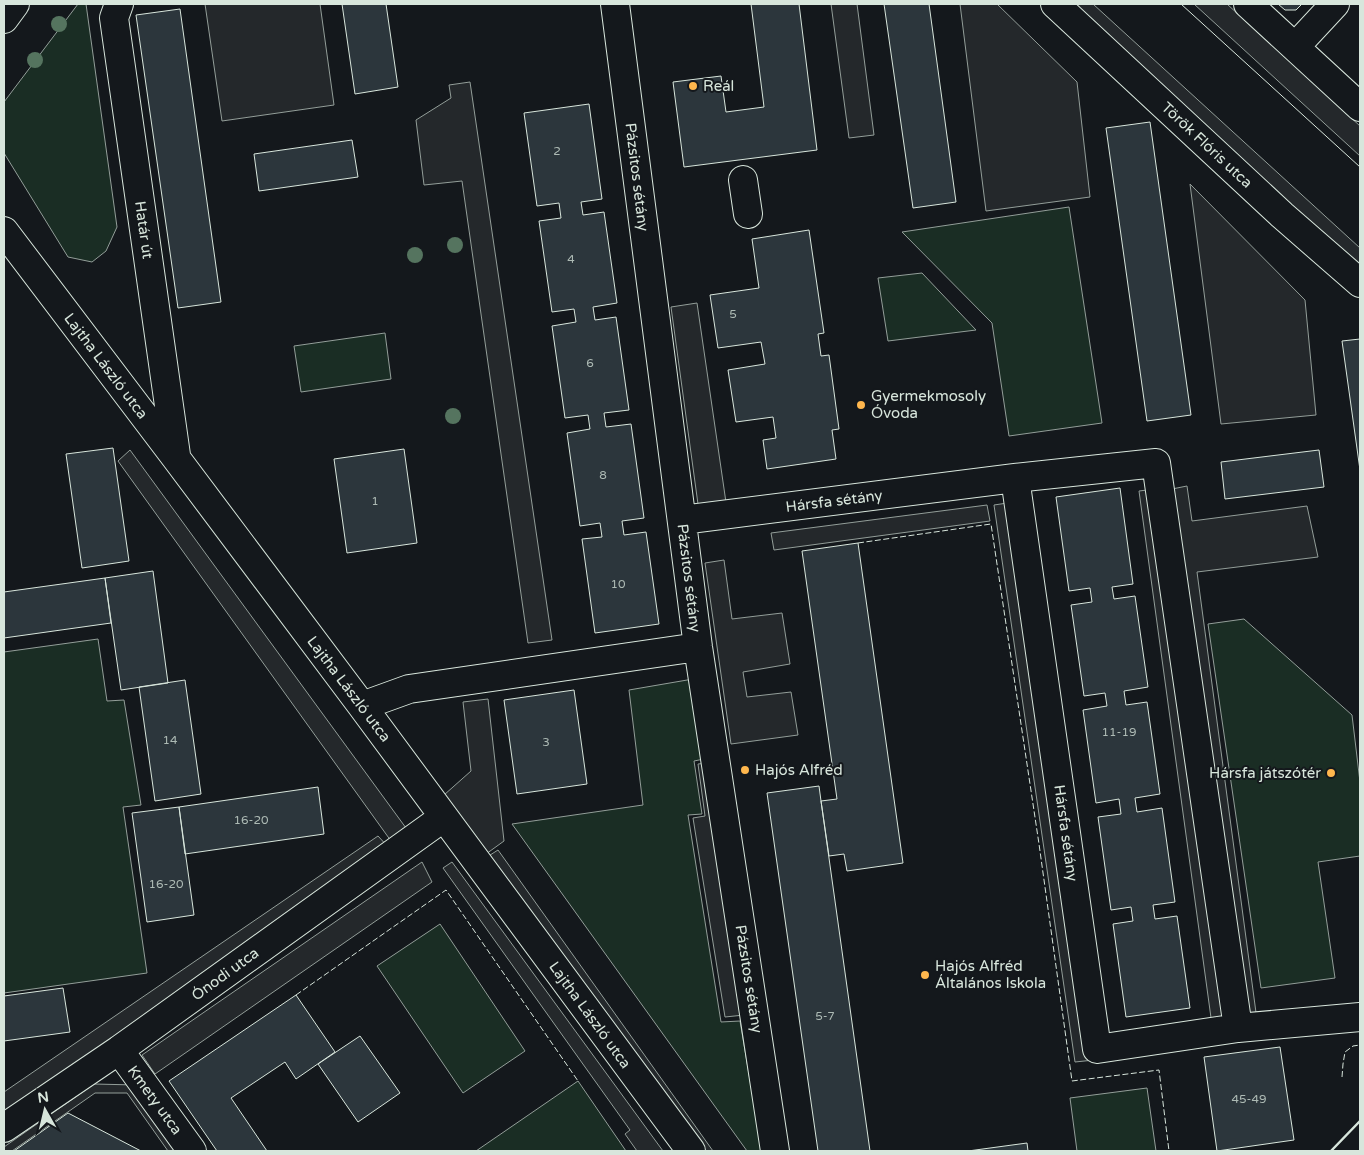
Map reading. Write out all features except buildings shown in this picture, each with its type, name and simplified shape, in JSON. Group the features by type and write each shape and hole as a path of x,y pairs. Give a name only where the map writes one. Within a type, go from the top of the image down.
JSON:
{"street":[{"path":"4,18 15,4"},
{"name":"Határ út","path":"119,4 114,18 176,458"},
{"name":"Pázsitos sétány","path":"615,4 698,647 775,1151"},
{"name":"Török Flóris utca","path":"1055,4 1282,215 1360,283"},
{"path":"1248,4 1360,107"},
{"path":"1295,47 1335,4"},
{"path":"743,180 748,214"},
{"name":"Lajtha László utca","path":"4,231 362,706 691,1151"},
{"name":"Hársfa sétány","path":"682,520 1156,462 1238,1028"},
{"name":"Hársfa sétány","path":"1015,478 1098,1049 1238,1028 1360,1017"},
{"path":"362,706 409,689 698,647"},
{"name":"Ónodi utca","path":"4,1128 119,1050 444,817"},
{"name":"Kmety utca","path":"119,1050 192,1151"}],"green space":[{"path":"78,4 86,4 117,227 106,251 92,262 68,257 4,153 4,102"},
{"path":"1069,207 1102,423 1009,436 992,323 902,232"},
{"path":"922,273 976,330 888,341 878,278"},
{"path":"385,333 391,379 301,392 294,346"},
{"path":"1244,619 1352,715 1360,782 1360,856 1318,862 1335,978 1261,988 1208,624"},
{"path":"98,639 107,701 124,700 141,805 123,807 147,973 4,993 4,652"},
{"path":"693,679 704,759 694,761 702,814 688,815 721,1022 740,1021 762,1151 747,1151 512,824 643,805 629,690"},
{"path":"440,924 525,1051 463,1093 377,966"},
{"path":"578,1081 626,1151 476,1151"},
{"path":"1147,1088 1156,1151 1077,1151 1070,1098"}],"shaded area":[{"path":"205,4 320,4 334,105 222,121"},
{"path":"831,4 857,4 874,135 849,138"},
{"path":"960,4 997,4 1077,82 1090,197 986,211"},
{"path":"1062,4 1093,4 1360,248 1360,276"},
{"path":"1194,4 1227,4 1360,126 1360,156"},
{"path":"470,82 552,640 528,643 462,181 424,185 416,120 451,98 449,85"},
{"path":"1190,184 1305,300 1316,415 1221,424"},
{"path":"697,303 729,523 701,526 671,307"},
{"path":"130,450 406,828 391,841 118,461"},
{"path":"1187,486 1192,521 1307,506 1318,557 1197,572 1257,1020 1244,1022 1167,490"},
{"path":"1155,489 1231,1023 1212,1025 1139,491"},
{"path":"1014,502 1094,1060 1075,1062 994,505"},
{"path":"987,505 990,521 774,550 771,533"},
{"path":"724,560 732,619 782,613 790,664 743,672 747,697 791,692 798,735 731,744 705,563"},
{"path":"488,699 504,841 486,854 444,795 471,771 463,702"},
{"path":"708,763 744,1015 725,1017 693,818 705,816 698,764"},
{"path":"378,836 390,849 4,1120 4,1092"},
{"path":"498,850 713,1151 699,1151 487,857"},
{"path":"422,862 432,882 155,1074 142,1055"},
{"path":"452,862 663,1151 637,1151 625,1134 630,1130 443,868"},
{"path":"94,1084 136,1085 181,1151 168,1151 127,1093 95,1093 12,1151 4,1151 4,1147"}],"tram line":[{"path":"1181,4 1360,167"}],"fence":[{"path":"858,543 991,524 1072,1081 1159,1070 1169,1151"},
{"path":"296,995 446,890 578,1081"},
{"path":"1342,1077 1345,1052 1353,1046 1360,1045"}],"wall":[{"path":"1331,1151 1360,1121"}],"place":[{"name":"Reál","path":"693,86"},
{"name":"Gyermekmosoly Óvoda","path":"861,405"},
{"name":"Hajós Alfréd","path":"745,770"},
{"name":"Hársfa játszótér","path":"1331,773"},
{"name":"Hajós Alfréd Általános Iskola","path":"925,975"}]}
